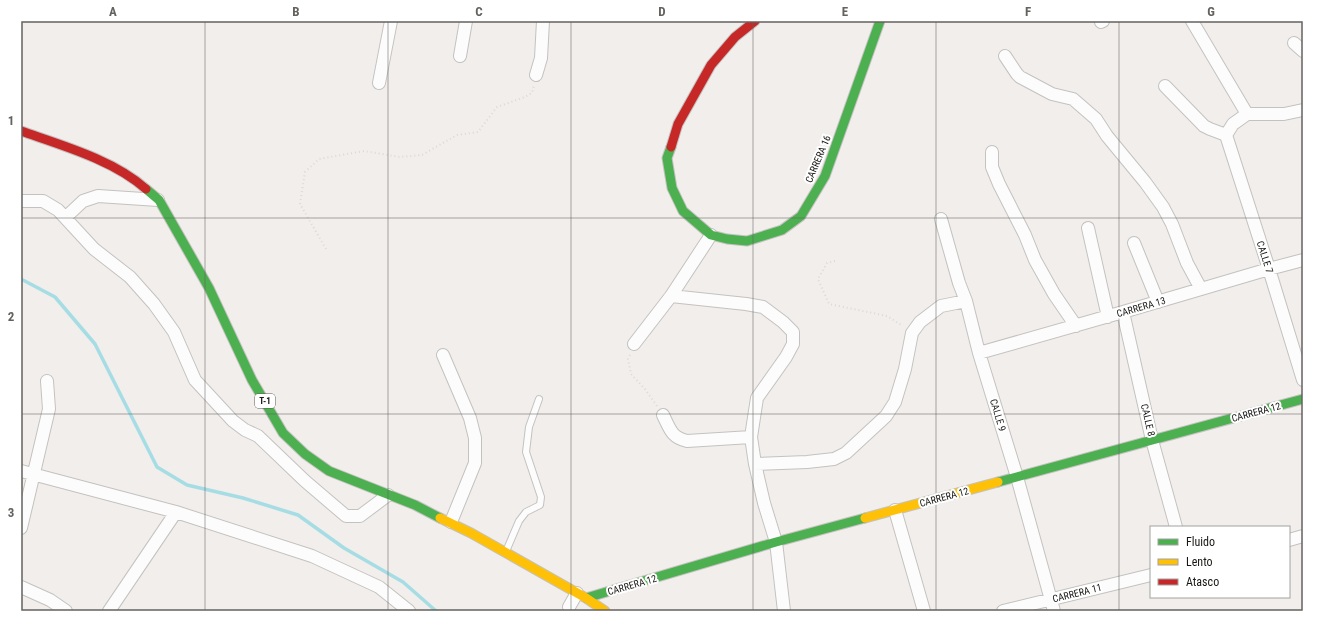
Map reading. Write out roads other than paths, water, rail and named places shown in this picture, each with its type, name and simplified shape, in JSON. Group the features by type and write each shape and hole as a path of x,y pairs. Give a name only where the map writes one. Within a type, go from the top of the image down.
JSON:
{"main road":[{"name":"CARRERA 16","path":"755,21 735,36 711,65 678,124 668,158 672,188 683,211 711,235 727,239 747,241 782,230 802,216 825,176 880,21"},
{"name":"T-1","path":"21,131 68,147 123,171 159,200 209,288 252,380 283,432 306,454 329,471 415,505 451,522 506,552 605,611"},
{"name":"CARRERA 12","path":"581,596 1303,400"}],"street":[{"path":"379,83 391,21"},
{"path":"460,56 466,21"},
{"path":"536,75 541,58 543,21"},
{"path":"1192,21 1247,114"},
{"path":"1005,56 1020,77 1052,94 1073,99 1096,119 1107,136 1146,182 1163,207 1172,224 1187,263 1201,289"},
{"path":"1165,86 1204,126 1226,135 1233,124 1247,114 1284,114 1303,110"},
{"name":"CALLE 7","path":"1226,135 1303,380"},
{"path":"992,152 992,167 1025,235 1035,260 1054,294 1076,326"},
{"path":"66,217 83,201 98,196 159,200"},
{"path":"21,201 43,201 58,210 94,249 130,277 154,304 174,332 195,380 233,421 258,436 305,481 346,516 360,516 388,495"},
{"name":"CALLE 9","path":"941,219 1053,605"},
{"path":"1088,228 1108,317"},
{"path":"634,344 670,296 711,235"},
{"path":"1134,243 1158,302"},
{"name":"CARRERA 13","path":"979,353 1303,260"},
{"path":"670,296 763,307 783,322 793,332 793,344 786,357 757,398 751,437 755,464 764,503 776,542 784,611"},
{"path":"755,464 807,462 834,459 846,453 886,416 895,402 905,369 912,333 920,322 941,306 966,301"},
{"name":"CALLE 8","path":"1123,312 1152,440 1176,526"},
{"path":"443,355 470,418 476,445 475,463 451,522"},
{"path":"21,528 50,409 47,381"},
{"path":"663,415 672,434 678,439 687,441 751,437"},
{"path":"21,470 176,512 312,556 379,588 409,611"},
{"path":"895,510 924,611"},
{"path":"110,611 176,512"},
{"path":"1290,540 1303,536"},
{"name":"CARRERA 11","path":"1004,611 1053,605 1150,575"},
{"path":"21,587 50,600 66,611"},
{"path":"566,610 581,596"}],"lane":[{"path":"506,552 519,521 526,512 540,505 541,497 526,452 529,427 539,398"}],"waterway":[{"path":"21,279 55,297 95,344 157,467 187,485 243,498 298,515 344,548 403,582 436,611"}]}
